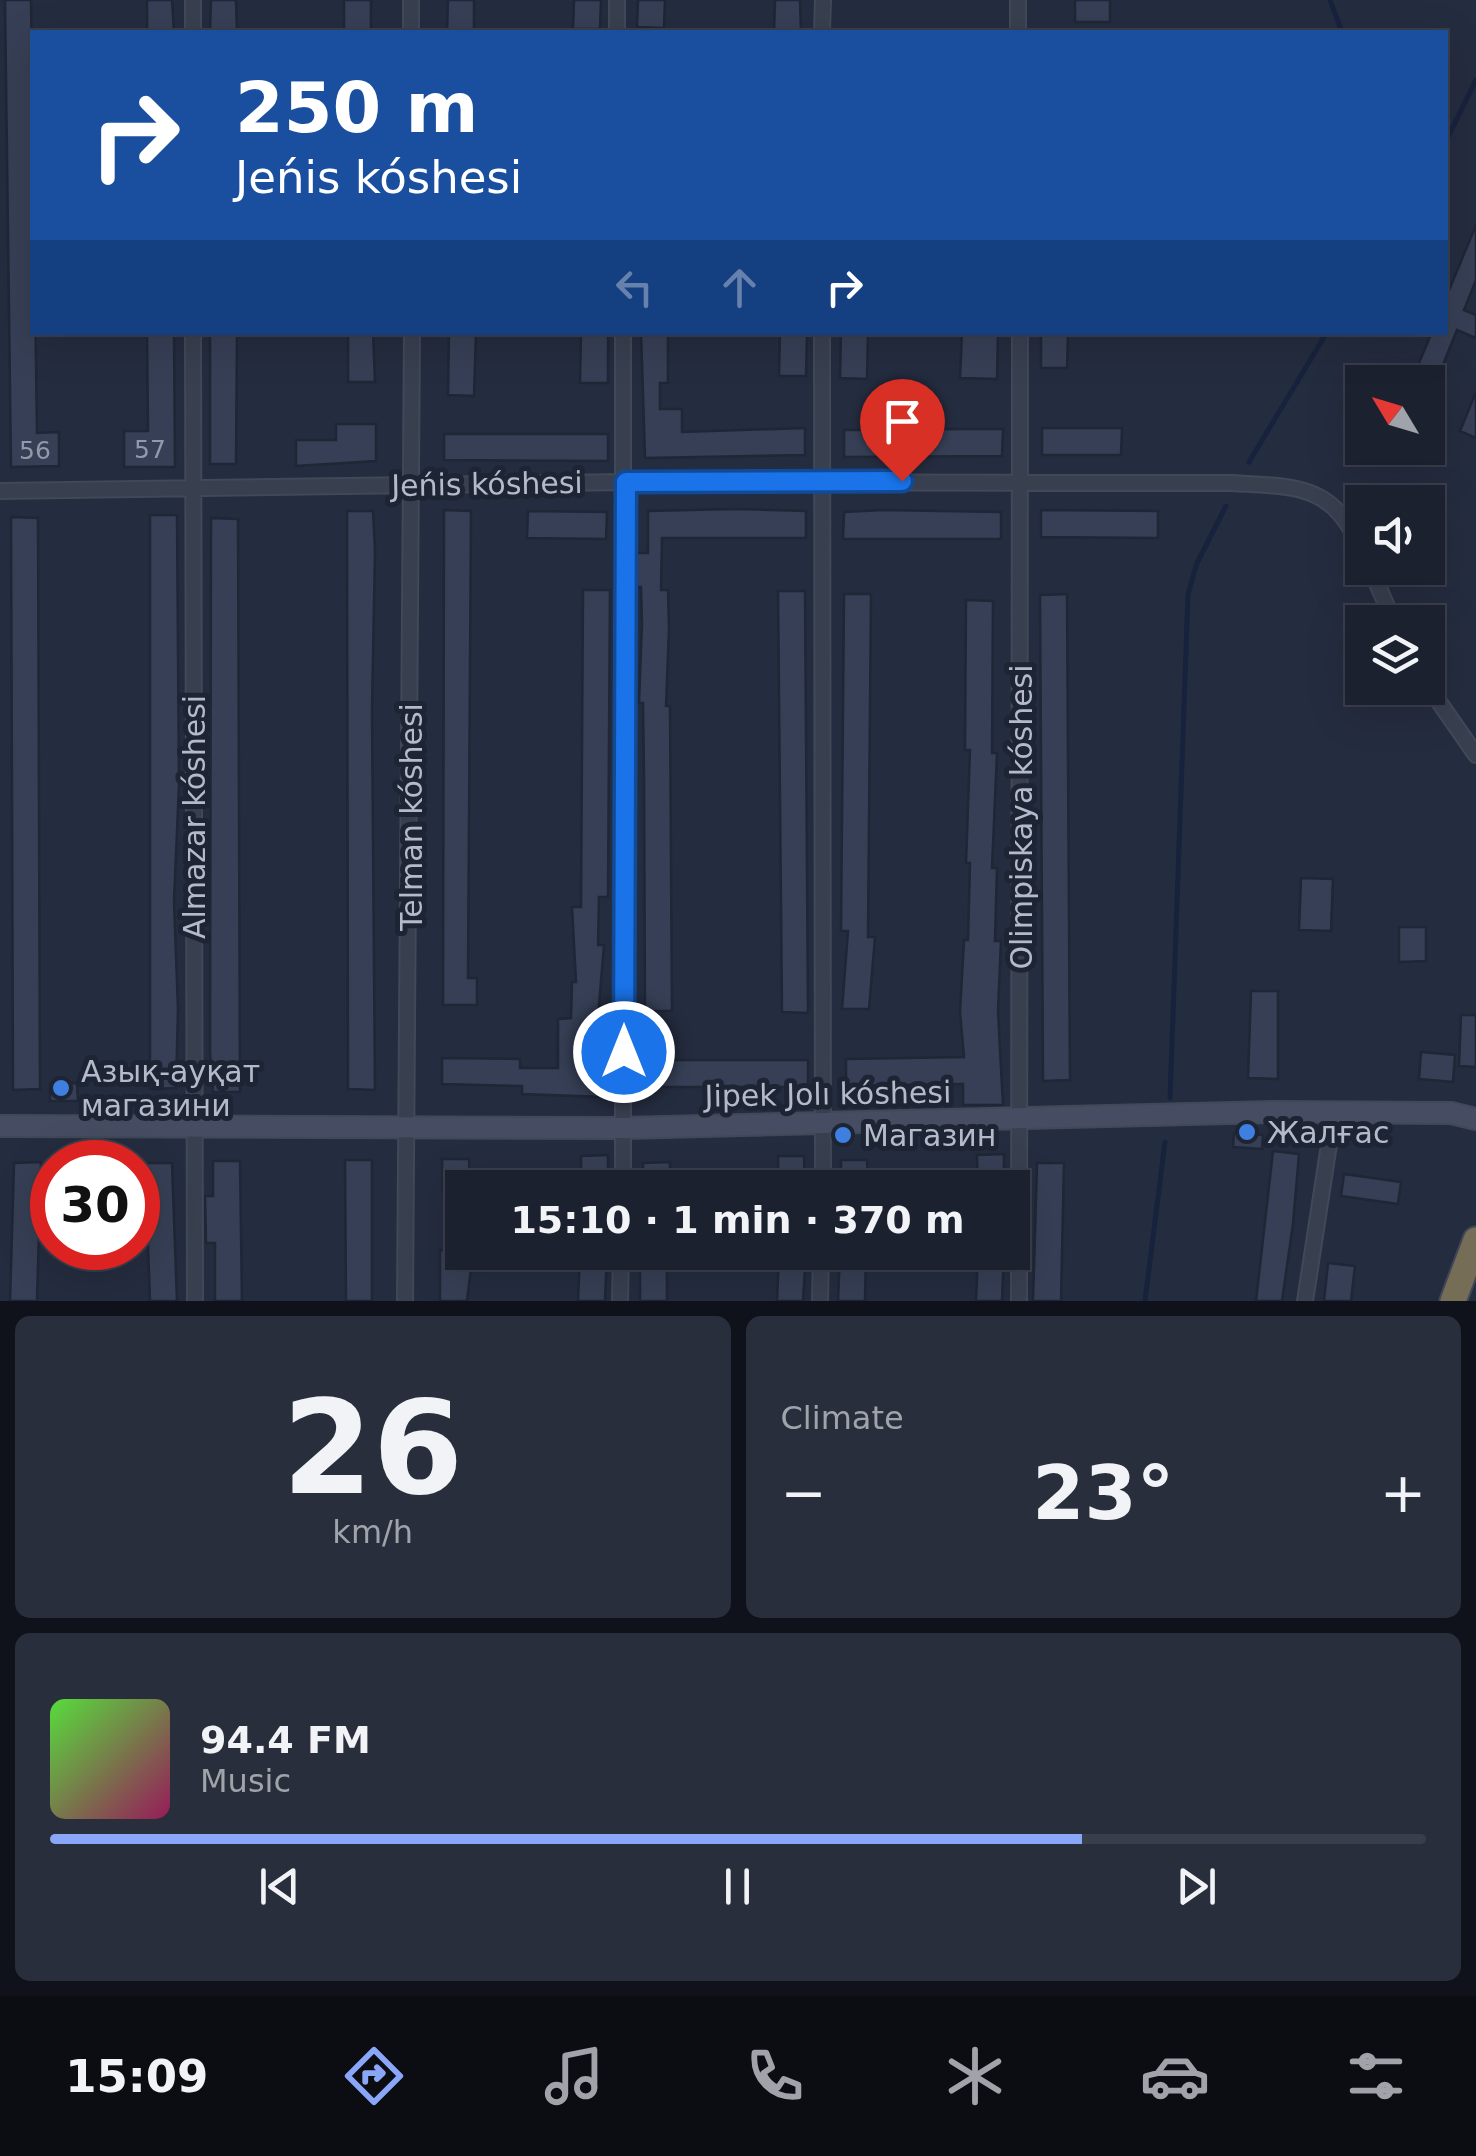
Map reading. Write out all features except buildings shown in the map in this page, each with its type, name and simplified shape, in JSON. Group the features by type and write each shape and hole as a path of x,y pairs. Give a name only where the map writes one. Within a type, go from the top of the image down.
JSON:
{"highway":[{"path":"1453,1301 1476,1240"}],"street":[{"path":"193,0 193,30"},
{"path":"411,0 411,30"},
{"path":"616,0 617,30"},
{"path":"822,0 822,30"},
{"path":"1018,0 1018,30"},
{"name":"Almazar kóshesi","path":"193,335 195,1301"},
{"name":"Telman kóshesi","path":"406,1301 412,335"},
{"path":"623,335 623,1170"},
{"path":"822,335 823,1170"},
{"name":"Olimpiskaya kóshesi","path":"1019,1301 1020,335"},
{"name":"Jeńis kóshesi","path":"0,491 193,485 1021,481 1308,488 1345,520"},
{"path":"1441,705 1476,755"},
{"path":"1305,1301 1334,1112"},
{"name":"Jipek Jolı kóshesi","path":"0,1126 624,1128 1334,1112 1451,1113 1476,1120"},
{"path":"620,1301 621,1270"},
{"path":"820,1301 821,1270"}],"waterway":[{"path":"1330,0 1341,30"},
{"path":"1448,137 1476,80"},
{"path":"1249,462 1325,335"},
{"path":"1170,1098 1188,594 1197,563 1226,506"},
{"path":"1145,1301 1165,1142"}],"place":[{"name":"Азық-ауқат магазини","path":"61,1088"},
{"name":"Жалғас","path":"1247,1132"},
{"name":"Магазин","path":"843,1135"}],"route":[{"path":"624,1052 626,482 902,481"}]}
